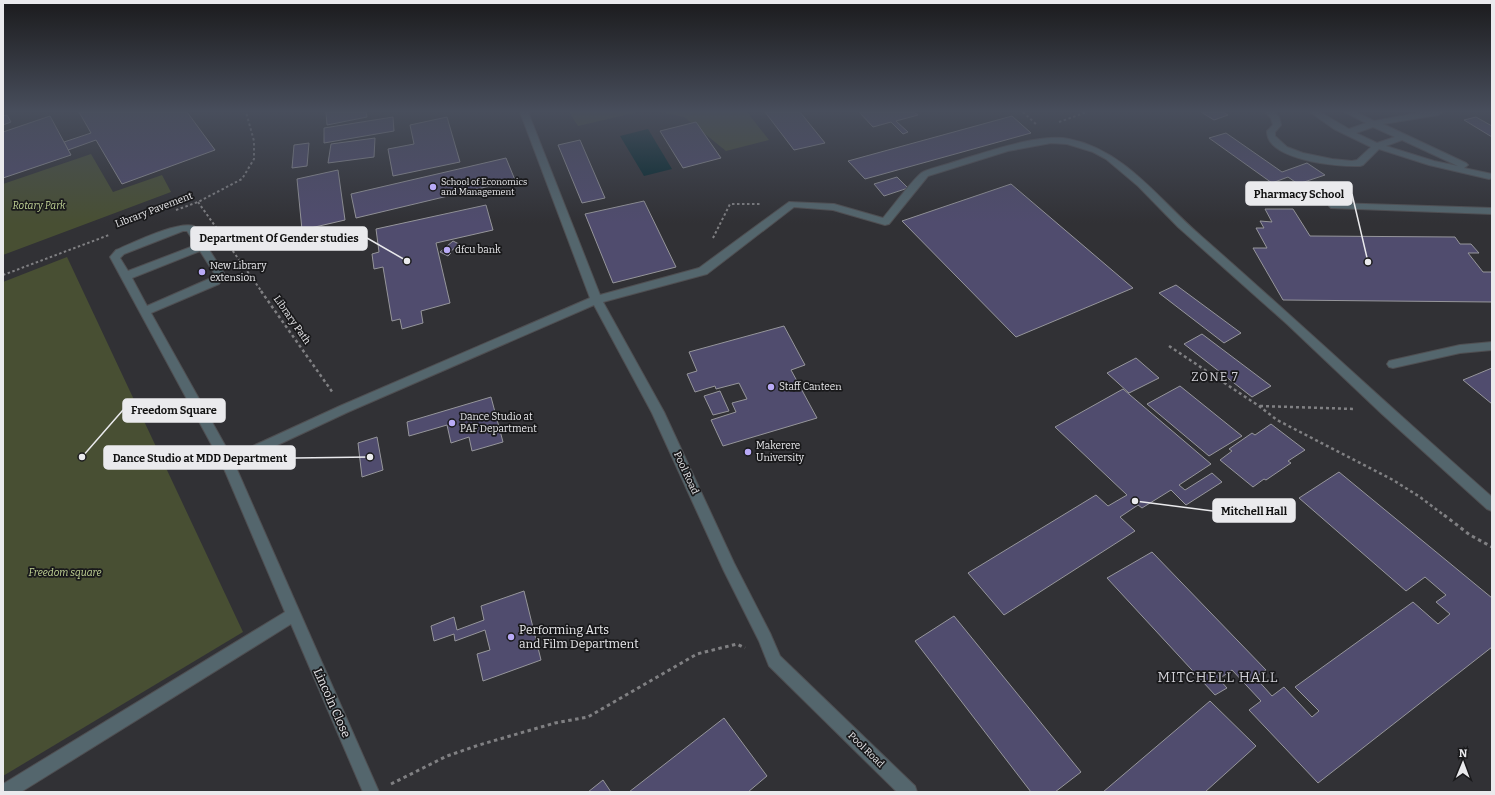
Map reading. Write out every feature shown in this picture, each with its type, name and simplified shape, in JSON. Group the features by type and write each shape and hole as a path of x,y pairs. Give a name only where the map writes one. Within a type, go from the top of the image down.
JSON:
{"lane":[{"name":"Pool Road","path":"538,149 596,300 658,412 729,567 765,638 774,661 909,792"},
{"path":"228,463 344,409 596,300 703,271 792,204 834,207 885,222 925,174 1009,149"},
{"path":"1093,149 1120,166 1141,184 1182,225 1292,321 1386,411 1492,505"},
{"path":"1284,149 1343,164 1360,163 1375,149"},
{"path":"1388,149 1432,163 1490,177"},
{"path":"1429,149 1490,177"},
{"path":"1334,206 1492,211"},
{"name":"Lincoln Close","path":"202,246 190,228 187,227 117,254 115,257 228,463 371,792"},
{"path":"126,276 202,246 219,273 218,279 215,282 145,311"},
{"path":"1393,364 1460,349 1492,346"},
{"path":"6,792 293,615"}],"path":[{"name":"Library Pavement","path":"169,213 198,202 242,179 254,159 254,149"},
{"name":"Library Path","path":"198,202 344,409"},
{"name":"Library Pavement","path":"3,275 111,234"},
{"path":"1169,346 1260,406 1276,420 1409,489 1464,530 1483,543 1492,547"},
{"path":"1260,406 1386,411"},
{"path":"388,786 447,756 479,745 555,723 588,718 697,654 737,644 774,661"}],"green space":[{"name":"Rotary Park","path":"91,154 113,192 162,175 171,192 3,255 3,184"},
{"name":"Freedom square","path":"67,257 243,632 3,776 3,282"}],"water":[{"path":"628,149 660,149 672,169 644,176"}],"building":[{"path":"3,149 68,149 71,155 3,178"},
{"path":"101,149 215,150 122,184"},
{"path":"294,149 308,149 307,166 292,168"},
{"path":"330,149 374,149 374,157 328,163"},
{"path":"388,149 456,149 460,162 393,176"},
{"path":"560,149 584,149 605,198 582,203"},
{"path":"671,149 715,149 721,158 683,168"},
{"path":"891,149 973,149 865,179 848,161"},
{"path":"1225,149 1249,149 1282,172 1307,163 1325,175 1298,184 1288,177 1272,183"},
{"name":"School of Economics and Management","path":"506,158 515,180 356,218 351,194"},
{"path":"338,170 345,220 302,230 297,179"},
{"path":"897,177 908,188 884,196 874,184"},
{"path":"1011,184 1133,288 1016,337 902,221"},
{"path":"644,201 676,267 613,283 585,214"},
{"path":"486,205 493,230 436,243 450,303 421,311 423,323 402,329 400,319 392,321 383,267 374,269 372,254 379,252 376,229"},
{"path":"1265,209 1293,209 1310,236 1455,237 1460,244 1471,244 1479,253 1468,253 1483,272 1492,272 1492,302 1283,300 1253,248 1267,248 1256,228 1264,228 1260,221 1272,222"},
{"name":"dfcu bank","path":"453,241 459,244 449,253 451,253 448,256 440,252"},
{"path":"1176,285 1241,333 1224,343 1159,293"},
{"name":"Staff Canteen","path":"784,326 805,365 791,370 817,418 723,446 711,420 736,412 732,403 747,399 739,383 716,389 715,386 695,392 687,374 697,371 689,352"},
{"path":"1202,334 1271,386 1252,397 1184,344"},
{"path":"1136,358 1159,378 1129,393 1107,373"},
{"path":"1492,368 1492,404 1463,380"},
{"path":"1180,386 1242,436 1209,456 1147,404"},
{"path":"1123,389 1211,464 1179,485 1185,490 1212,473 1222,482 1186,505 1171,490 1142,508 1138,505 1120,517 1135,531 1004,615 968,573 1096,495 1108,506 1127,495 1055,427"},
{"path":"720,391 729,411 713,415 704,396"},
{"name":"Dance Studio at PAF Department","path":"491,397 503,442 472,451 469,437 451,443 447,425 409,436 407,422"},
{"path":"1271,424 1305,450 1288,461 1291,463 1253,487 1220,460 1232,451 1229,449 1252,433 1255,435"},
{"path":"377,437 383,470 362,477 358,443"},
{"path":"1339,472 1492,598 1492,647 1318,783 1249,710 1261,701 1232,670 1219,679 1227,688 1215,695 1107,578 1152,552 1266,670 1255,677 1272,696 1284,687 1312,717 1319,711 1295,687 1413,602 1438,624 1450,614 1436,602 1446,595 1425,577 1406,591 1299,498"},
{"name":"Performing Arts and Film Department","path":"524,591 541,660 483,681 477,654 490,650 485,630 455,641 454,634 434,641 431,626 454,617 457,630 484,620 481,606"},
{"path":"954,616 1081,772 1055,792 1031,792 915,641"},
{"name":"MITCHELL HALL","path":"1210,701 1256,746 1205,792 1103,792"},
{"path":"724,718 767,776 748,792 629,792"},
{"path":"603,780 611,792 588,792"}],"place":[{"name":"School of Economics and Management","path":"433,187"},
{"name":"dfcu bank","path":"447,250"},
{"name":"Department Of Gender studies","path":"407,261"},
{"name":"Pharmacy School","path":"1368,262"},
{"name":"New Library extension","path":"202,272"},
{"name":"Staff Canteen","path":"771,387"},
{"name":"Dance Studio at PAF Department","path":"452,423"},
{"name":"Makerere University","path":"748,452"},
{"name":"Freedom Square","path":"82,457"},
{"name":"Dance Studio at MDD Department","path":"370,457"},
{"name":"Mitchell Hall","path":"1135,501"},
{"name":"Performing Arts and Film Department","path":"511,637"}],"district":[{"name":"ZONE 7","path":"1215,377"},
{"name":"MITCHELL HALL","path":"1218,677"}]}
